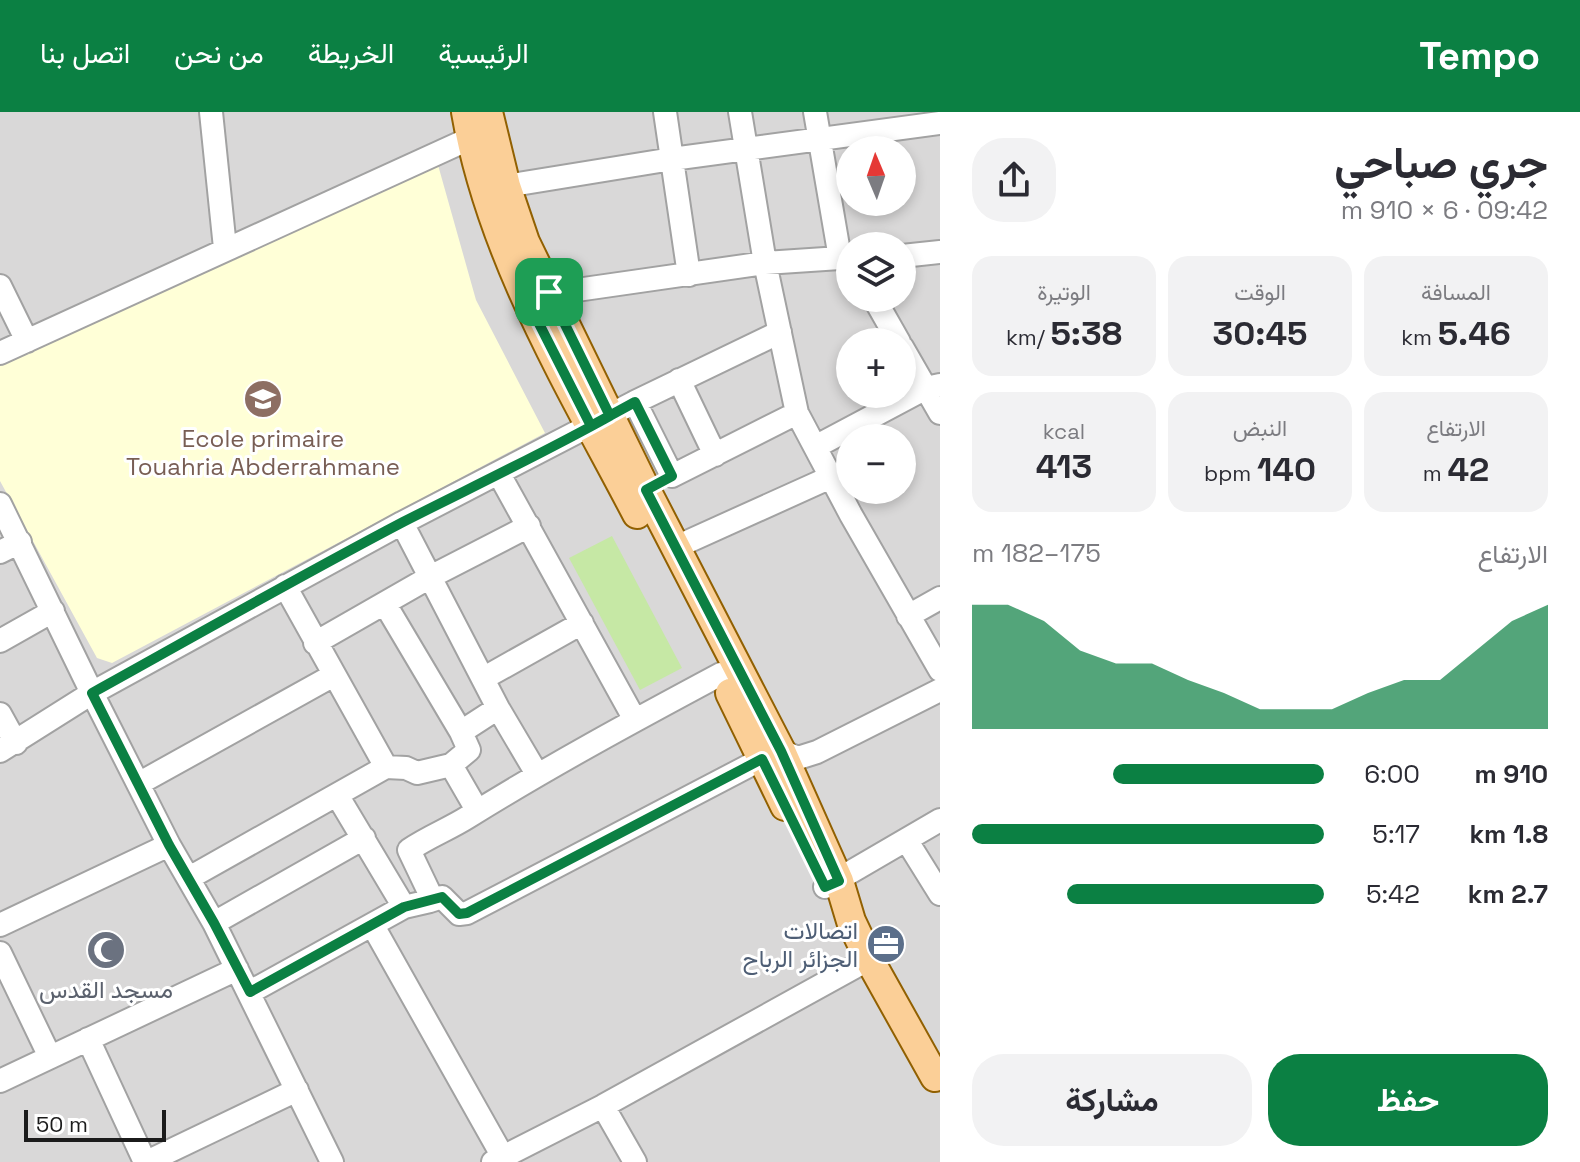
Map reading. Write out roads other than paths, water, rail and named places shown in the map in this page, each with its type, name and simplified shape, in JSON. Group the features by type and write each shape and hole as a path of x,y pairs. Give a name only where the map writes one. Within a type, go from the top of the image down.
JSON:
{"main road":[{"path":"488,112 537,295"},
{"path":"469,125 497,226 537,295 721,674 772,755"},
{"path":"600,421 646,490 676,547 832,884 869,959 938,1079"}],"street":[{"path":"211,112 225,248"},
{"path":"665,112 689,275"},
{"path":"740,112 765,263 797,413 940,670"},
{"path":"815,112 839,232"},
{"path":"506,186 672,159 940,123"},
{"path":"0,353 225,248 469,125"},
{"path":"916,255 940,252"},
{"path":"537,295 765,263 836,259"},
{"path":"0,286 27,341"},
{"path":"0,714 8,747 92,693 402,523 635,402 780,332"},
{"path":"916,364 933,387 940,413"},
{"path":"679,380 715,455"},
{"path":"815,447 933,387"},
{"path":"635,402 672,476"},
{"path":"646,490 797,413"},
{"path":"499,474 635,720"},
{"path":"676,547 831,477"},
{"path":"0,504 10,547 53,611 169,845 250,992 332,1162"},
{"path":"402,523 498,708 537,774"},
{"path":"315,643 432,576 529,526"},
{"path":"285,586 386,767"},
{"path":"908,616 940,598"},
{"path":"189,878 386,767 406,768 417,773 451,765 469,750 385,604"},
{"path":"0,641 53,611"},
{"path":"484,678 582,623"},
{"path":"430,901 430,894 409,850 537,774 721,674"},
{"path":"138,784 334,675"},
{"path":"250,992 404,907 442,897 459,914 467,913 772,755 798,758 817,752 940,690"},
{"path":"461,732 498,708"},
{"path":"451,765 477,810"},
{"path":"337,795 404,907"},
{"path":"832,884 940,820"},
{"path":"214,923 364,838"},
{"path":"907,841 939,890"},
{"path":"0,925 169,845"},
{"path":"373,926 498,1159 603,1106 869,959"},
{"path":"0,953 50,1057"},
{"path":"0,1081 237,969"},
{"path":"88,1039 155,1160 297,1090"},
{"path":"603,1106 635,1162"}],"place":[{"name":"Ecole primaire Touahria Abderrahmane","path":"263,399"},
{"name":"اتصالات الجزائر الرباح","path":"886,944"},
{"name":"مسجد القدس","path":"106,950"}]}
